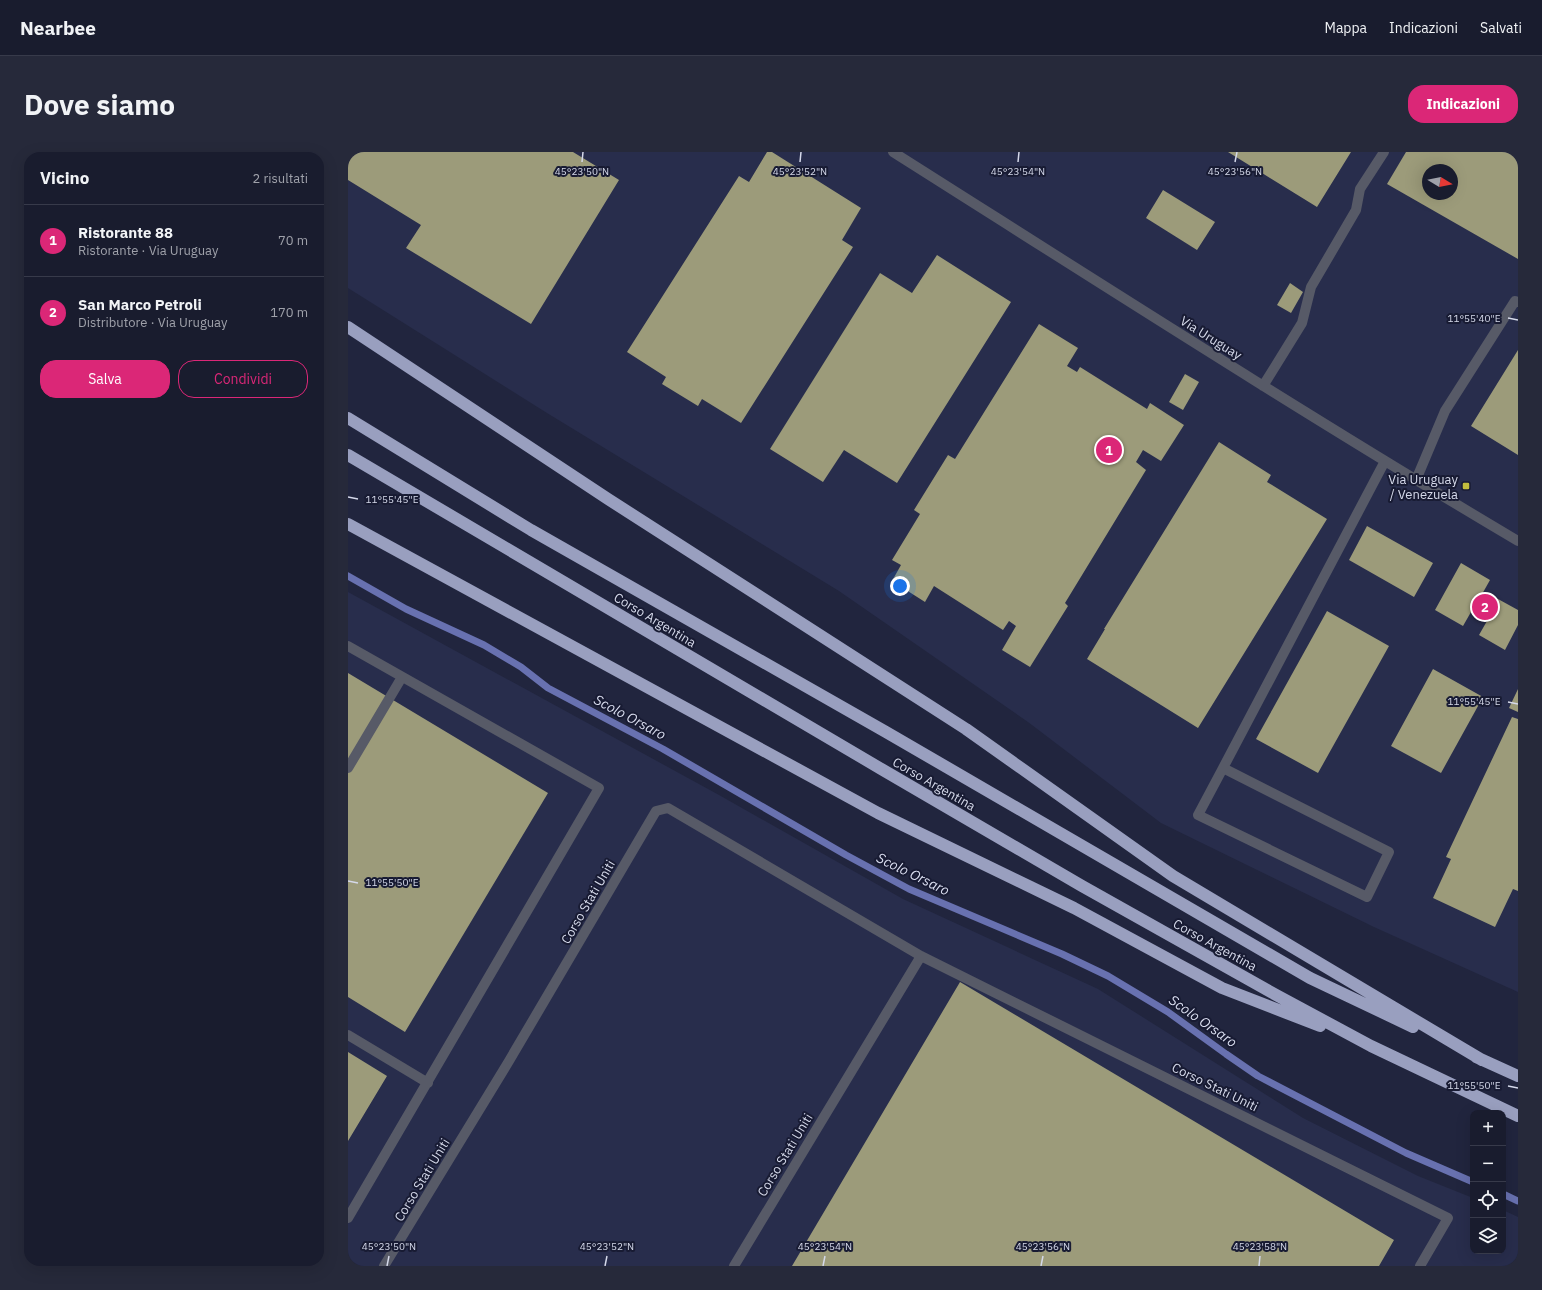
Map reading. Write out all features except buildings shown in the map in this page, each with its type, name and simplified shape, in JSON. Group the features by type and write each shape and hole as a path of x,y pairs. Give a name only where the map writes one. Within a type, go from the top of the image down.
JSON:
{"highway":[{"path":"348,327 615,503 966,729 1173,876 1482,1060"},
{"name":"Corso Argentina","path":"348,418 531,530 886,732 1310,978 1518,1076"},
{"name":"Corso Argentina","path":"348,455 869,762 1278,996 1372,1046 1518,1116"},
{"path":"348,524 878,813 1074,908 1222,988 1372,1046"}],"street":[{"name":"Via Uruguay","path":"893,152 1263,386 1518,541"},
{"path":"1263,386 1302,323 1311,287 1356,210 1360,189 1384,152"},
{"path":"1416,480 1445,411 1515,301 1518,302"},
{"path":"1223,768 1389,852 1367,897 1198,815 1385,461"},
{"path":"348,646 599,788 348,1218"},
{"path":"348,768 402,677"},
{"name":"Corso Stati Uniti","path":"384,1266 509,1061 656,811 668,808 921,956 1448,1218 1420,1266"},
{"name":"Corso Stati Uniti","path":"734,1266 921,956"},
{"path":"348,1035 428,1083"}],"shaded area":[{"path":"348,152 1518,152 1518,992 1374,927 1161,823 1028,722 839,591 547,413 348,288"},
{"path":"348,592 719,795 903,899 1098,989 1303,1118 1418,1176 1470,1197 1470,1254 1506,1254 1506,1211 1518,1217 1518,1266 348,1266"}],"waterway":[{"name":"Scolo Orsaro","path":"348,576 406,609 484,645 521,667 548,688 663,749 846,855 909,889 1062,954 1108,976 1168,1012 1258,1076 1406,1153 1470,1181"},
{"name":"Scolo Orsaro","path":"1506,1195 1518,1201"}],"place":[{"name":"Ristorante 88","path":"1109,450"},
{"name":"Via Uruguay / Venezuela","path":"1466,486"},
{"name":"San Marco Petroli","path":"1485,607"}]}
